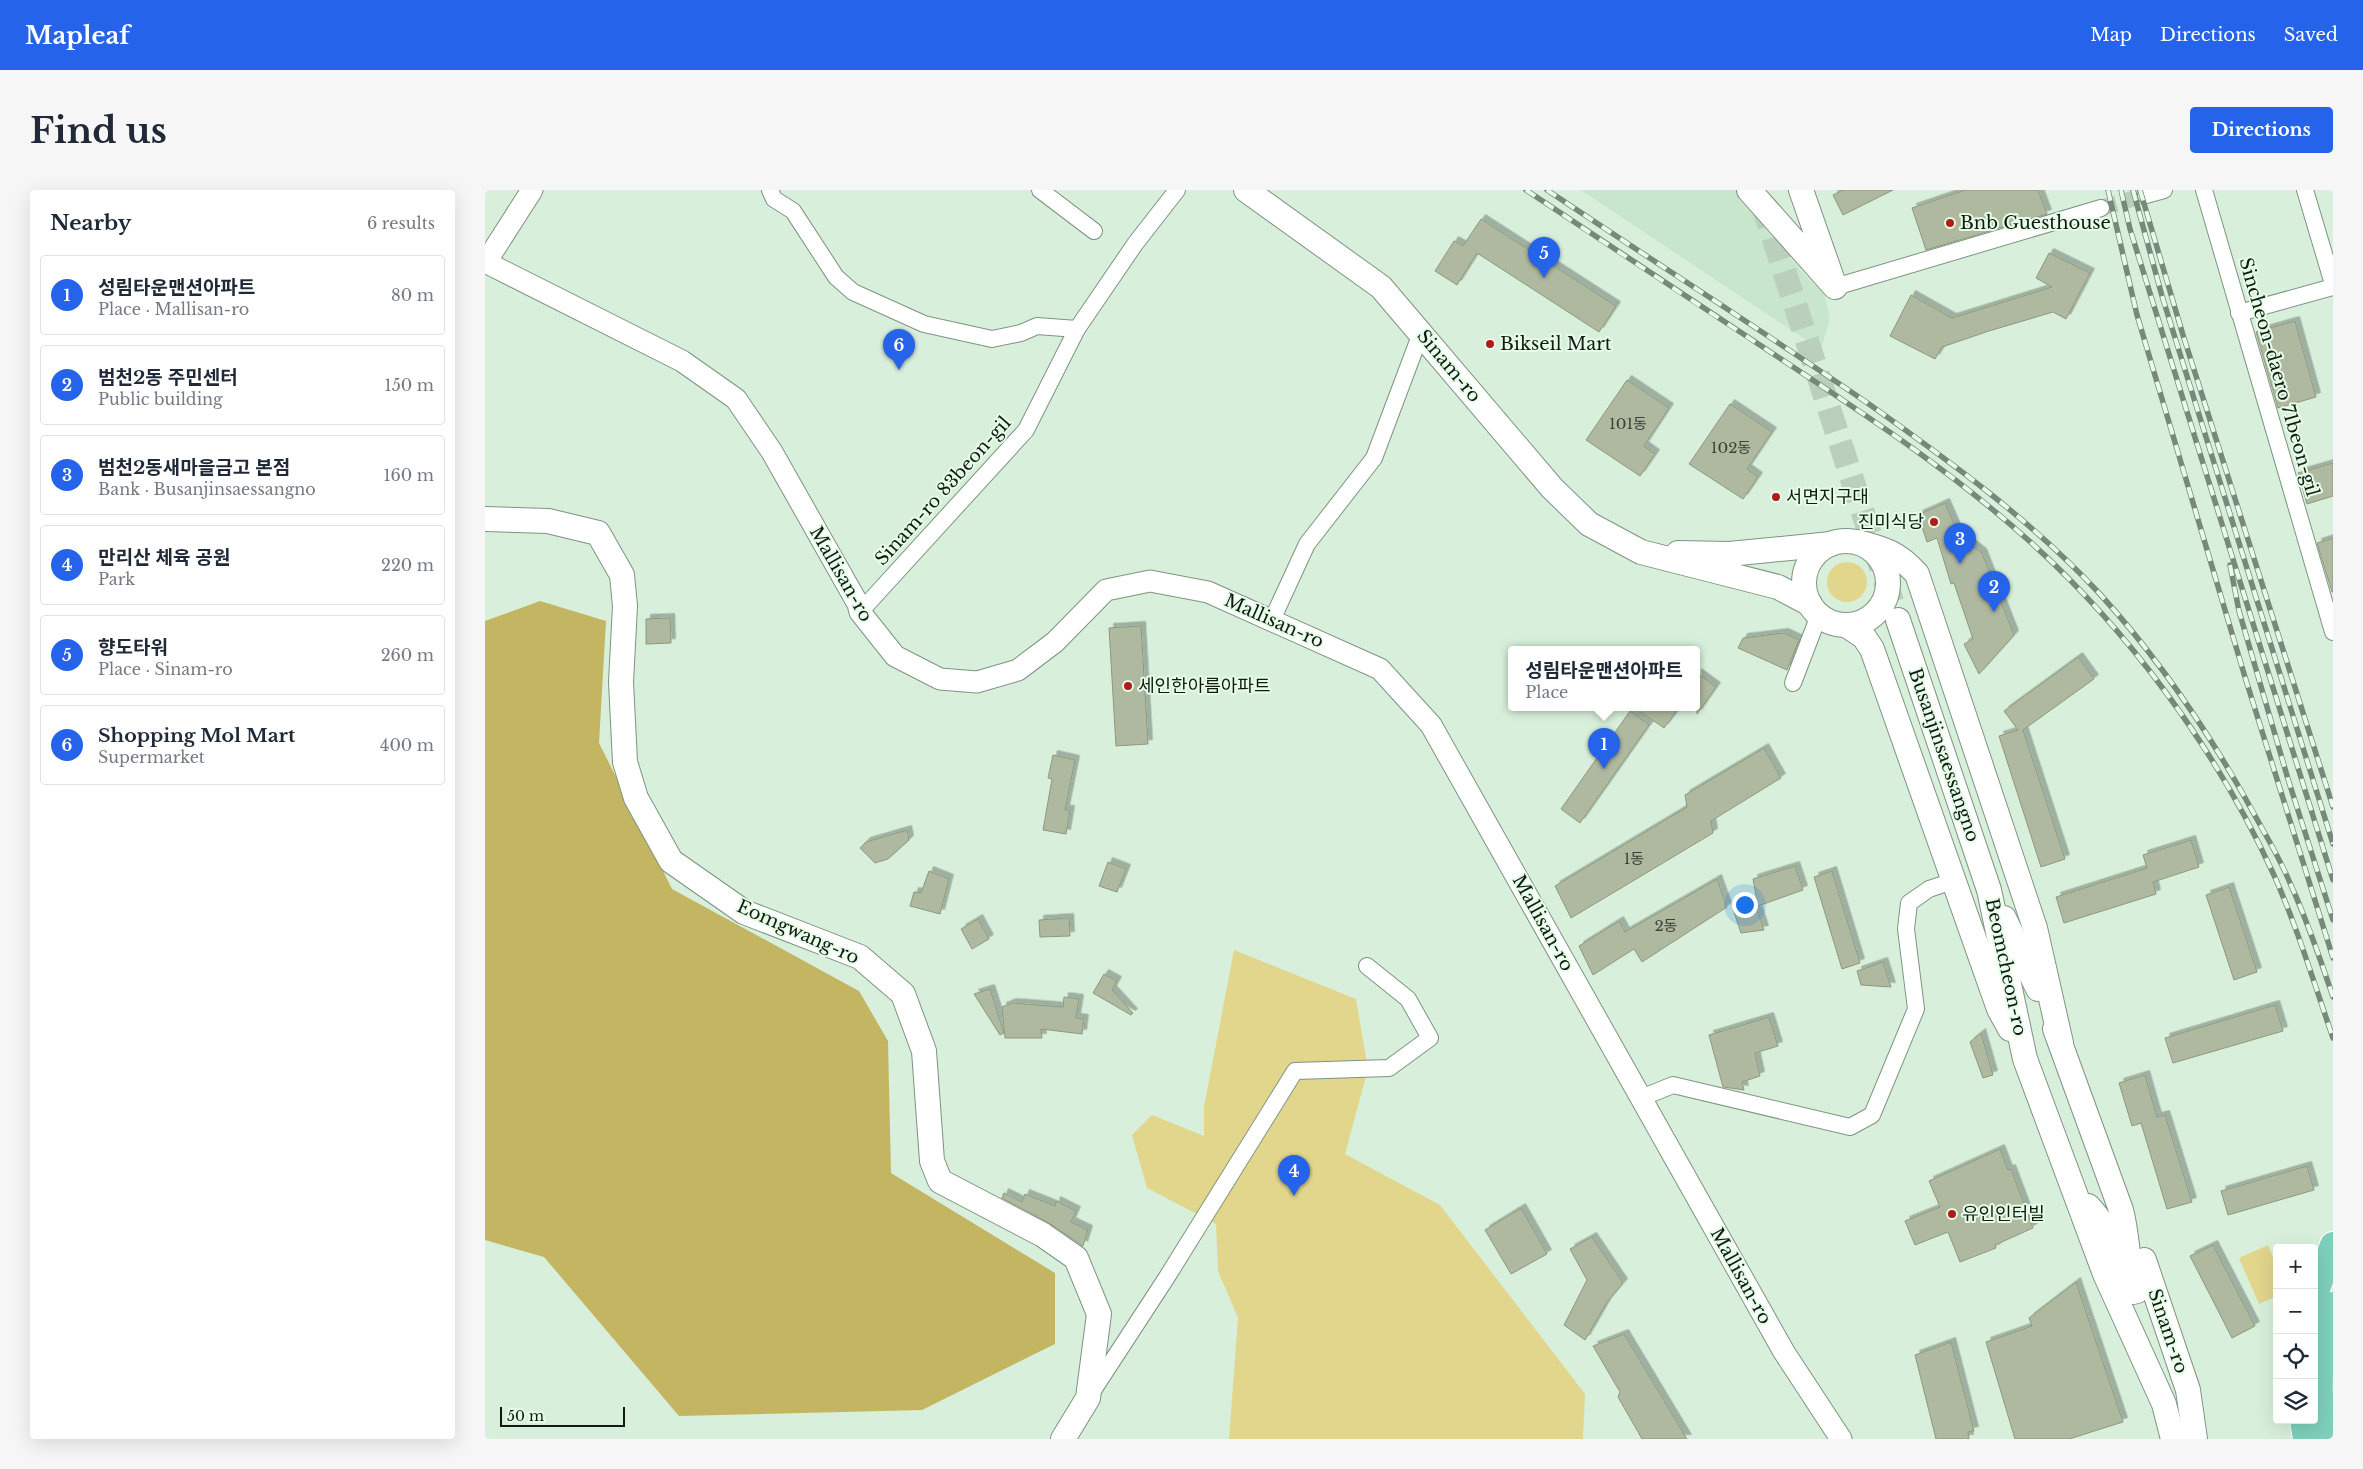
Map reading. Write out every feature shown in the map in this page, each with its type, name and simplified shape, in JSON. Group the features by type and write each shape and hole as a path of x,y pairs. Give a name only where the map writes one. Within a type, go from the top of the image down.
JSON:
{"main road":[{"name":"Sinam-ro","path":"1246,190 1381,287 1558,494 1589,524 1641,552"},
{"path":"1749,190 1835,287"},
{"path":"1801,190 1835,287"},
{"name":"Eomgwang-ro","path":"485,519 548,521 598,533 622,575 625,606 621,682 625,762 636,798 671,861 744,912 860,957 903,994 924,1051 932,1161 940,1181 1043,1235 1076,1258 1099,1314 1087,1398 1063,1439"},
{"path":"1641,552 1729,554 1845,541 1858,542 1886,549 1904,559 1917,574 2035,928 2061,1043"},
{"path":"1641,552 1778,587 1831,622 1846,625 1859,623 1871,617 1881,608 1887,596 1888,582 1886,569 1880,558 1870,548 1858,542"},
{"path":"1814,610 1805,583 1809,562 1818,551 1831,544"},
{"name":"Busanjinsaessangno","path":"1898,620 1989,890"},
{"path":"1846,625 1863,637 1871,649 1999,1009 2025,1059"},
{"name":"Beomcheon-ro","path":"1989,890 2025,958 2061,1043 2126,1228"},
{"name":"Beomcheon-ro","path":"1989,890 2025,1059 2105,1274 2143,1355"},
{"path":"2074,1192 2100,1218 2111,1240 2128,1286 2133,1292 2137,1291 2138,1283 2129,1254 2126,1228"},
{"name":"Sinam-ro","path":"2126,1228 2139,1246 2188,1390 2195,1439"},
{"path":"2317,1289 2333,1246"},
{"path":"2317,1379 2320,1355 2333,1305"},
{"name":"Sinam-ro","path":"2143,1355 2164,1404 2173,1439"},
{"path":"2306,1439 2310,1424"},
{"path":"2317,1424 2326,1439"}],"street":[{"path":"485,262 532,190"},
{"path":"769,190 774,199 793,211 836,277 853,292 924,324 992,339 1021,333 1037,326 1077,329"},
{"path":"1040,190 1094,230"},
{"name":"Sinam-ro 83beon-gil","path":"860,612 1026,430 1077,329 1135,244 1177,190"},
{"path":"2146,195 2164,190"},
{"name":"Sincheon-daero 71beon-gil","path":"2204,190 2333,632"},
{"path":"2239,313 2333,285 2305,190"},
{"path":"1835,287 2101,208"},
{"name":"Mallisan-ro","path":"485,262 683,361 736,398 772,452 858,604 860,612 895,656 939,679 977,682 1018,670 1055,642 1106,590 1150,581 1209,592 1380,669 1431,725 1784,1352 1841,1439"},
{"path":"1272,620 1307,544 1374,458 1421,333"},
{"path":"1793,683 1814,610"},
{"path":"1641,1098 1673,1085 1850,1127 1871,1115 1916,1009 1906,929 1909,903 1929,889 1953,881"},
{"path":"1087,1398 1167,1277 1295,1071 1389,1068 1430,1038 1407,999 1367,966"}],"shaded area":[{"path":"1581,190 1737,190 1754,215 1804,274 1824,294 1830,319 1821,350"},
{"path":"1843,562 1851,562 1858,565 1864,571 1867,582 1864,593 1858,599 1851,602 1843,602 1836,599 1830,593 1827,586 1827,578 1830,571 1836,565"},
{"path":"540,601 606,621 599,743 672,889 859,991 888,1041 891,1173 1055,1273 1055,1344 922,1410 679,1416 544,1257 485,1240 485,621"},
{"path":"1234,950 1356,999 1368,1069 1345,1154 1440,1205 1585,1394 1583,1439 1229,1439 1238,1318 1218,1271 1216,1224 1147,1188 1132,1135 1152,1115 1204,1136 1204,1107"},
{"path":"2268,1245 2273,1258 2273,1298 2259,1304 2239,1258"}],"building":[{"path":"1843,190 1893,190 1843,215 1833,195"},
{"path":"1965,190 2038,190 2047,214 1926,250 1912,208"},
{"path":"1481,219 1616,306 1599,332 1477,253 1457,285 1435,271 1454,241 1463,246"},
{"path":"2049,253 2090,273 2066,319 2053,312 1989,331 1942,347 1935,359 1890,336 1911,295 1952,318 2052,287 2036,278"},
{"path":"2295,321 2316,397 2278,408 2256,332"},
{"path":"1627,380 1669,408 1644,446 1655,454 1640,476 1586,440"},
{"path":"1730,404 1772,432 1747,469 1758,477 1743,499 1689,464"},
{"path":"2333,463 2333,496 2307,504 2298,473"},
{"path":"1945,503 1959,535 1982,553 2014,635 1979,674 1964,644 1973,639 1954,583 1951,584 1937,538 1927,542 1918,515"},
{"path":"2333,538 2333,592 2332,592 2317,543"},
{"path":"670,618 671,643 646,644 646,619"},
{"name":"세인한아름아파트","path":"1141,626 1148,744 1116,746 1109,628"},
{"path":"1784,633 1799,640 1787,670 1738,648 1743,638"},
{"path":"2078,657 2094,679 2023,730 2065,859 2041,867 1999,736 2018,730 2004,711"},
{"path":"1700,675 1716,687 1700,710"},
{"path":"1630,711 1649,725 1580,823 1561,809"},
{"path":"1639,711 1677,711 1664,728"},
{"path":"1764,748 1781,778 1711,821 1713,833 1571,918 1555,886 1687,807 1685,795"},
{"path":"1053,755 1075,760 1065,810 1070,810 1066,834 1043,830 1052,779 1048,778"},
{"path":"907,830 909,840 888,859 875,863 860,848 866,842"},
{"path":"2191,840 2199,867 2153,882 2156,894 2064,923 2056,897 2147,868 2143,855"},
{"path":"1108,862 1126,869 1117,892 1099,886"},
{"path":"1795,866 1803,890 1758,906 1753,879"},
{"path":"929,871 949,879 940,914 910,906 914,892 921,893"},
{"path":"1832,871 1860,963 1842,969 1814,877"},
{"path":"1717,879 1727,907 1642,962 1634,949 1593,975 1579,946 1619,921 1625,932"},
{"path":"2229,887 2257,972 2234,980 2206,895"},
{"path":"1755,902 1764,930 1741,933 1733,909"},
{"path":"1069,918 1070,936 1040,937 1039,920"},
{"path":"978,919 989,939 972,949 961,929"},
{"path":"1883,962 1891,987 1861,985 1857,971"},
{"path":"1104,974 1117,981 1112,990 1133,1013 1131,1015 1093,993"},
{"path":"990,989 1004,1033 1000,1035 974,994"},
{"path":"1064,997 1079,999 1076,1018 1084,1019 1082,1034 1041,1029 1042,1038 1005,1038 1002,1007 1012,1003 1063,1007"},
{"path":"2275,1005 2283,1031 2173,1063 2165,1038"},
{"path":"1769,1017 1778,1046 1755,1053 1760,1076 1742,1082 1744,1090 1723,1087 1709,1035"},
{"path":"1981,1033 1993,1075 1983,1078 1970,1042"},
{"path":"2145,1075 2157,1117 2165,1115 2192,1202 2167,1209 2141,1123 2132,1126 2119,1083"},
{"path":"2000,1149 2008,1170 2011,1169 2033,1228 1995,1245 1996,1248 1960,1262 1948,1232 1915,1245 1905,1221 1940,1207 1929,1181"},
{"path":"2307,1166 2314,1190 2228,1215 2221,1191"},
{"path":"1004,1193 1022,1202 1025,1194 1055,1206 1056,1201 1076,1211 1071,1222 1088,1230 1083,1246 1049,1223 1002,1198"},
{"path":"1521,1208 1547,1254 1511,1274 1485,1230"},
{"path":"1592,1237 1623,1283 1607,1302 1585,1340 1564,1325 1587,1280 1570,1249"},
{"path":"2213,1245 2255,1326 2232,1338 2190,1256"},
{"path":"2076,1282 2123,1422 2069,1439 2015,1439 1986,1342 2032,1326 2029,1318"},
{"path":"1624,1334 1687,1439 1642,1439 1618,1397 1620,1392 1593,1346"},
{"path":"1951,1342 1974,1431 1968,1432 1969,1439 1936,1439 1915,1355"}],"tunnel":[{"path":"2101,208 2146,195"},
{"path":"1762,203 1898,620"}],"railway":[{"path":"1526,190 1906,443 1968,489 2027,539 2064,574 2100,612 2167,693 2225,781 2273,873 2290,913 2333,1038"},
{"path":"1547,190 1866,402 2017,515 2073,566 2099,593 2144,646 2205,731 2275,851 2308,925 2333,997"},
{"path":"2108,190 2137,315 2245,677 2333,958"},
{"path":"2121,190 2130,229 2333,880"},
{"path":"2133,190 2162,296 2333,844"},
{"path":"2140,190 2183,335 2333,807"},
{"path":"2230,565 2239,611 2288,779 2333,920"}],"place":[{"name":"Bnb Guesthouse","path":"1950,223"},
{"name":"향도타워","path":"1544,278"},
{"name":"Bikseil Mart","path":"1490,344"},
{"name":"Shopping Mol Mart","path":"899,370"},
{"name":"서면지구대","path":"1776,497"},
{"name":"진미식당","path":"1934,522"},
{"name":"범천2동새마을금고 본점","path":"1960,564"},
{"name":"범천2동 주민센터","path":"1994,612"},
{"name":"세인한아름아파트","path":"1128,686"},
{"name":"성림타운맨션아파트","path":"1604,769"},
{"name":"만리산 체육 공원","path":"1294,1196"},
{"name":"유인인터빌","path":"1952,1214"}]}
